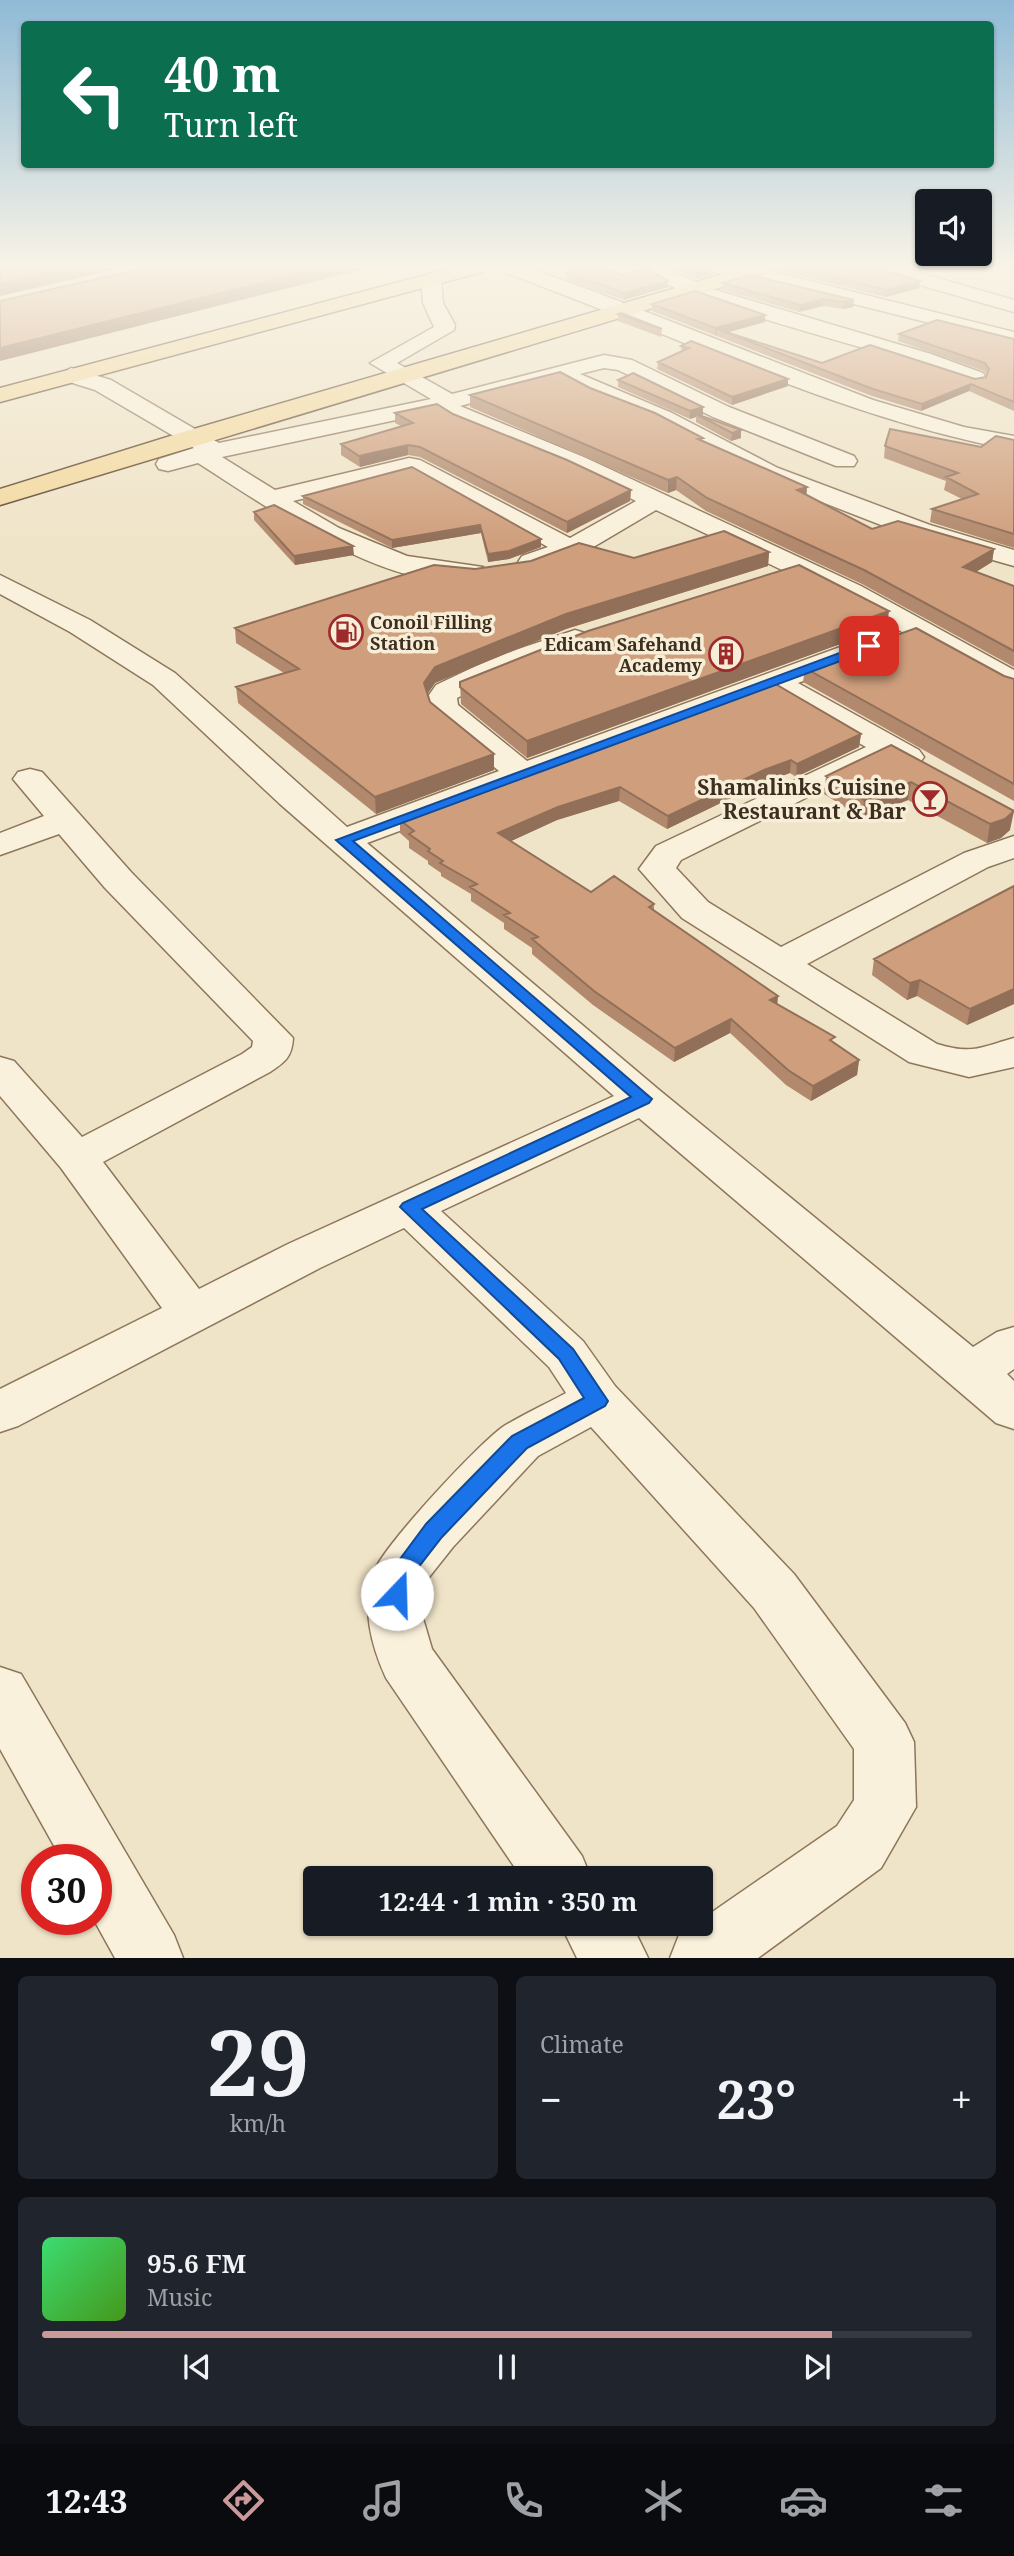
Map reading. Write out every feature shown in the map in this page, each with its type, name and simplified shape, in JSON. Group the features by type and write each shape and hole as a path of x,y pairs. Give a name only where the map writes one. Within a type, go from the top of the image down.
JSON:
{"main road":[{"path":"0,395 130,359"},
{"path":"0,496 201,447 404,375 458,359"}],"street":[{"path":"384,359 382,363 441,395 447,408 462,417 577,463 801,568 1014,682"},
{"path":"747,359 895,415 1014,443"},
{"path":"924,359 975,378"},
{"path":"168,464 201,447 445,403 604,361 624,365 721,412 845,461"},
{"path":"556,372 664,418 781,477 921,531 1014,558"},
{"path":"71,375 103,385 201,447 272,499 341,538 397,564 450,574 504,570 569,548 629,519 654,500"},
{"path":"272,499 336,481 409,466 420,467 569,548"},
{"path":"761,579 801,568"},
{"path":"0,583 79,626 164,680 343,840 643,1099 1014,1409"},
{"path":"343,840 916,628"},
{"path":"522,774 443,708 442,698 447,691 506,663 597,631"},
{"path":"773,681 935,773"},
{"path":"890,747 668,853 657,869 695,910 923,1053 955,1064 989,1065 1014,1051"},
{"path":"30,779 118,880 273,1038 272,1052 256,1063 76,1158"},
{"path":"0,845 65,820"},
{"path":"780,963 976,860 1014,846"},
{"path":"0,1070 76,1158 192,1314"},
{"path":"0,1412 304,1256 643,1099"},
{"path":"409,1207 566,1354 597,1401 774,1591 884,1742 885,1807 859,1847 702,1958"},
{"path":"971,1373 1014,1345"},
{"path":"552,1866 406,1660 394,1615 400,1574 434,1531 520,1442 597,1401"},
{"path":"0,1693 86,1844"},
{"path":"112,1889 151,1958"},
{"path":"601,1936 616,1958"}],"building":[{"path":"664,359 738,359 788,379 732,397 658,362"},
{"path":"796,359 822,363 832,359 914,359 975,379 986,377 989,369 985,363 974,359 1014,359 1014,402 971,384 922,404 873,389"},
{"path":"560,372 590,388 655,413 703,438 698,439 807,487 797,490 872,529 898,521 994,549 963,567 1014,586 1014,651 864,570 707,498 677,477 668,480 470,395"},
{"path":"633,373 703,407 690,411 618,380"},
{"path":"437,404 453,414 567,460 631,490 567,522 420,447 408,445 359,456 341,444 413,423 395,413"},
{"path":"696,414 741,430 732,433"},
{"path":"890,429 981,447 996,436 1014,440 1014,534 932,509 978,494 946,477 958,473 885,446"},
{"path":"412,467 541,539 509,551 488,554 480,525 392,540 303,496"},
{"path":"274,505 353,546 294,556 254,512"},
{"path":"724,531 769,552 566,614 435,667 424,683 430,702 494,754 375,797 236,687 299,669 235,628 434,565 475,569 531,561 579,543 634,558"},
{"path":"799,565 889,611 527,741 460,687 460,682 588,631"},
{"path":"916,628 1014,679 1014,784 805,668"},
{"path":"772,682 861,734 797,764 791,760 764,770 668,816 620,787 558,807 498,833 591,892 614,876 654,904 649,907 778,996 770,1000 835,1037 830,1040 859,1060 813,1086 788,1070 731,1019 675,1048 594,991 532,939 538,937 504,915 510,913 470,887 477,884 440,863 443,861 409,834 414,831 400,820"},
{"path":"891,745 1014,811 1005,819 990,824 911,782 864,800 826,776"},
{"path":"1014,886 1014,989 970,1009 920,980 910,983 874,959"}],"place":[{"name":"Conoil Filling Station","path":"346,632"},
{"name":"Edicam Safehand Academy","path":"726,654"},
{"name":"Shamalinks Cuisine Restaurant & Bar","path":"930,799"}],"route":[{"path":"397,1594 400,1574 434,1531 520,1442 597,1401 566,1354 409,1207 643,1099 343,840 869,646"}]}
